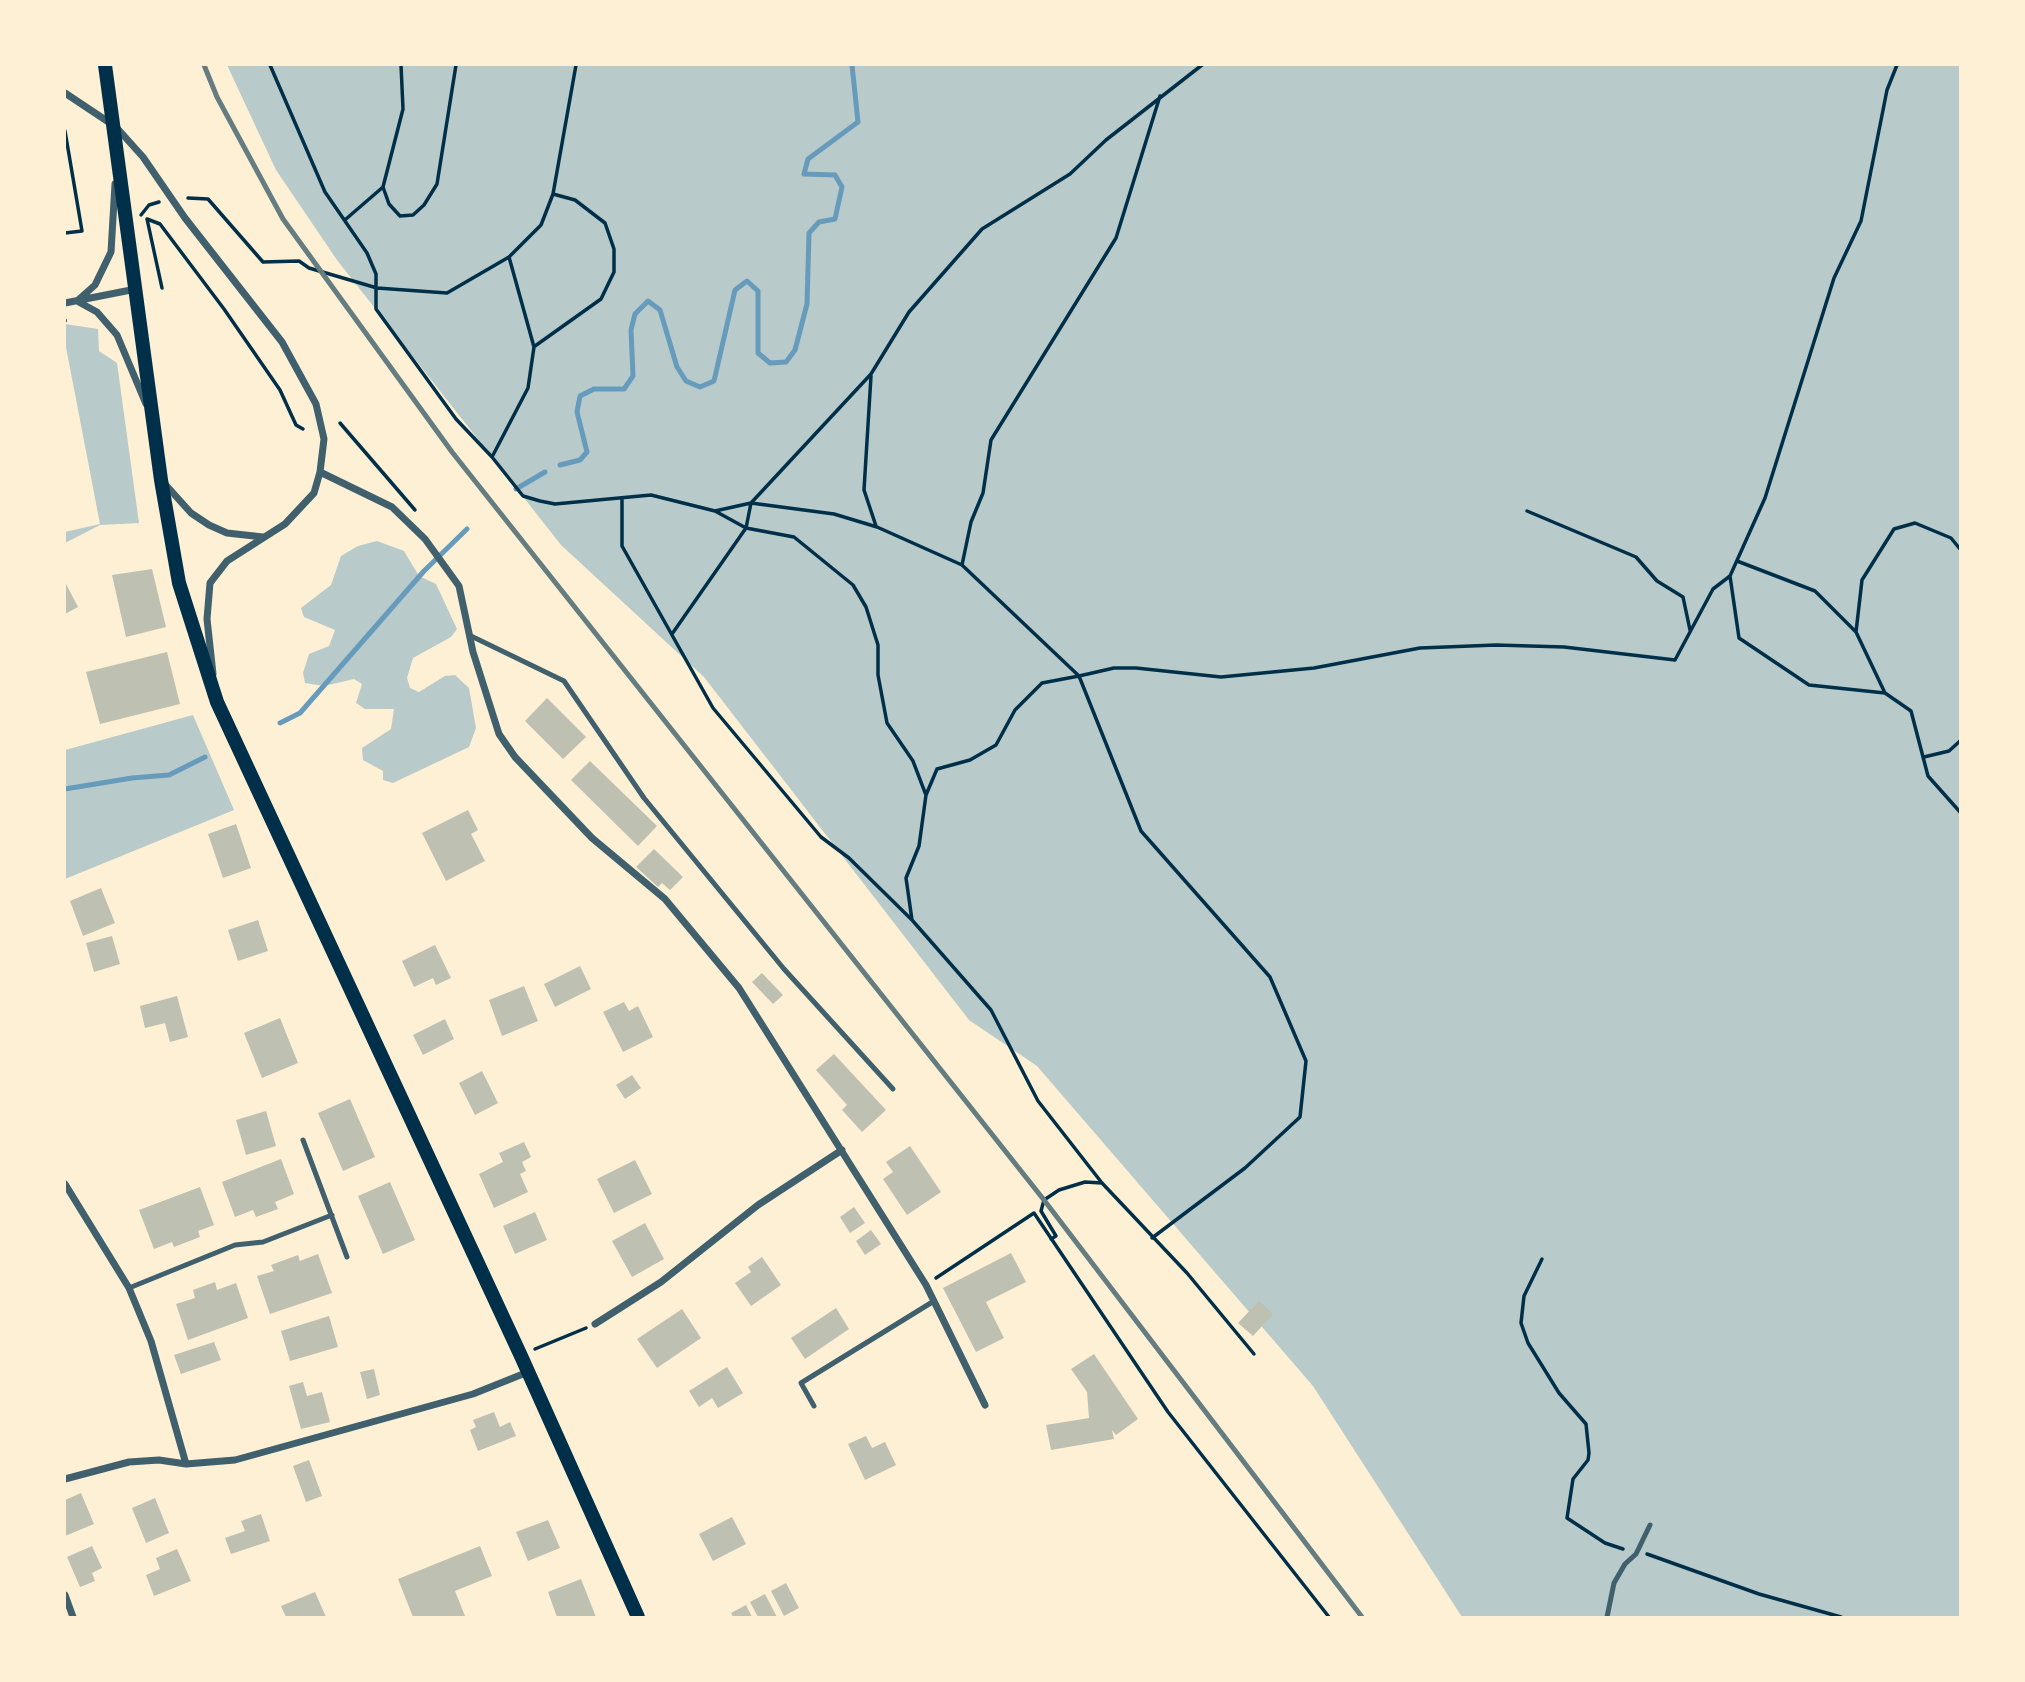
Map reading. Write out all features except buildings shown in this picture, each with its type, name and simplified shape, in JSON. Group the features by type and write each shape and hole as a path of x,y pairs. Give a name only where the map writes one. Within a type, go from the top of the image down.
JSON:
{"main road":[{"path":"105,65 153,424 179,583 217,702 301,890 521,1356 638,1617"}],"street":[{"path":"65,93 116,127 144,157 185,218 282,342 316,404 324,439 314,493 301,510 227,561 211,583 207,619 217,702"},
{"path":"77,301 95,285 111,252 116,147"},
{"path":"65,303 136,289"},
{"path":"77,301 109,323 123,344 153,424"},
{"path":"320,472 392,507 425,539 459,586 489,709 499,734 515,757 592,838 665,899 739,988 926,1284 985,1405"},
{"path":"161,480 191,513 209,525 227,533 264,537"},
{"path":"594,1324 661,1282 758,1205 842,1150"},
{"path":"65,1184 130,1288 151,1341 186,1464"},
{"path":"65,1479 121,1463 159,1460 186,1464 235,1460 473,1394 527,1372"},
{"path":"65,1595 74,1617"}],"lane":[{"path":"471,636 564,681 644,798 784,969 893,1089"},
{"path":"303,1140 347,1257"},
{"path":"130,1288 235,1245 263,1242 332,1215"},
{"path":"814,1406 801,1383 934,1301"},
{"path":"1607,1617 1614,1583 1625,1564 1636,1554 1650,1525"}],"path":[{"path":"270,65 325,192 367,253 376,274 376,309 456,419 492,457 523,496 555,504 651,495 715,511 746,528 794,537 853,585 866,607 878,645 878,675 887,723 913,761 926,795"},
{"path":"401,65 403,109 383,187 389,204 400,216 413,215 424,205 437,184 444,124 456,65"},
{"path":"177,198 208,199 263,262 299,261 309,268 377,288 447,293 509,257 541,225 552,194 576,65"},
{"path":"671,634 746,528 751,503 871,374 909,312 982,229 1070,174 1161,95 1202,65"},
{"path":"912,920 906,878 919,846 926,795 937,769 970,760 996,746 1015,710 1042,683 1114,668 1222,677 1314,668 1420,649 1496,645 1564,647 1675,660 1713,589 1730,576 1765,498 1833,278 1861,221 1887,90 1897,65"},
{"path":"962,565 971,523 983,493 991,440 1116,238 1161,95"},
{"path":"65,131 82,231 65,233"},
{"path":"345,219 383,187"},
{"path":"534,346 601,299 614,272 614,249 605,223 575,200 552,194"},
{"path":"137,221 149,205 168,200"},
{"path":"162,288 147,219 160,224 224,309 280,390 296,425 303,429"},
{"path":"492,457 528,388 534,346 509,257"},
{"path":"871,374 864,445 864,490 877,527"},
{"path":"340,423 415,509"},
{"path":"622,498 622,546 713,708 821,837 849,858 912,920 991,1010 1038,1101 1102,1183 1187,1273 1254,1354"},
{"path":"715,511 751,503 834,514 877,527 962,565 1079,676 1141,831 1270,977 1306,1061 1300,1117 1245,1168 1152,1238"},
{"path":"1527,511 1636,557 1657,580 1683,597 1691,632"},
{"path":"1856,632 1861,580 1894,529 1915,523 1951,538 1960,550"},
{"path":"1737,561 1815,591 1856,632 1885,693 1910,711 1928,776 1960,812"},
{"path":"1730,576 1739,638 1809,685 1885,693"},
{"path":"1924,757 1949,751 1960,741"},
{"path":"1051,1239 1056,1236 1041,1211 1044,1200 1059,1191 1085,1182 1102,1183"},
{"path":"926,1284 1034,1213 1168,1412 1329,1617"},
{"path":"1542,1259 1524,1296 1521,1323 1528,1343 1559,1393 1586,1424 1589,1453 1588,1460 1573,1479 1567,1518 1605,1543 1636,1554 1653,1554 1759,1594 1841,1617"},
{"path":"521,1356 594,1324"}],"shaded area":[{"path":"227,65 1960,65 1960,1617 1462,1617 1313,1386 1037,1066 969,1020 704,677 561,545 337,260 276,170"},
{"path":"65,324 98,329 99,351 117,363 139,523 100,525 65,543 65,532 100,524 65,342"},
{"path":"377,541 404,551 419,576 436,584 457,629 451,637 413,658 407,678 410,688 419,692 445,676 455,675 469,688 476,728 469,747 393,783 383,780 383,771 363,760 362,748 391,729 394,709 365,709 356,703 362,684 354,679 324,686 305,683 303,673 309,654 329,646 335,630 304,617 301,608 331,585 341,556 358,546"},
{"path":"193,715 234,810 65,879 65,750"}],"waterway":[{"path":"560,465 580,460 587,452 577,412 580,396 594,389 624,389 633,376 631,330 635,314 648,301 660,310 677,367 686,381 700,387 714,381 735,290 747,281 758,291 758,353 770,363 786,362 795,350 807,304 809,233 819,222 835,219 842,187 835,175 804,174 808,159 858,122 852,65"},
{"path":"516,489 545,472"},
{"path":"280,723 300,713 424,571 467,529"},
{"path":"65,789 169,775 205,757"}],"railway":[{"path":"204,65 217,97 283,219 452,452 1044,1200 1362,1617"}]}
